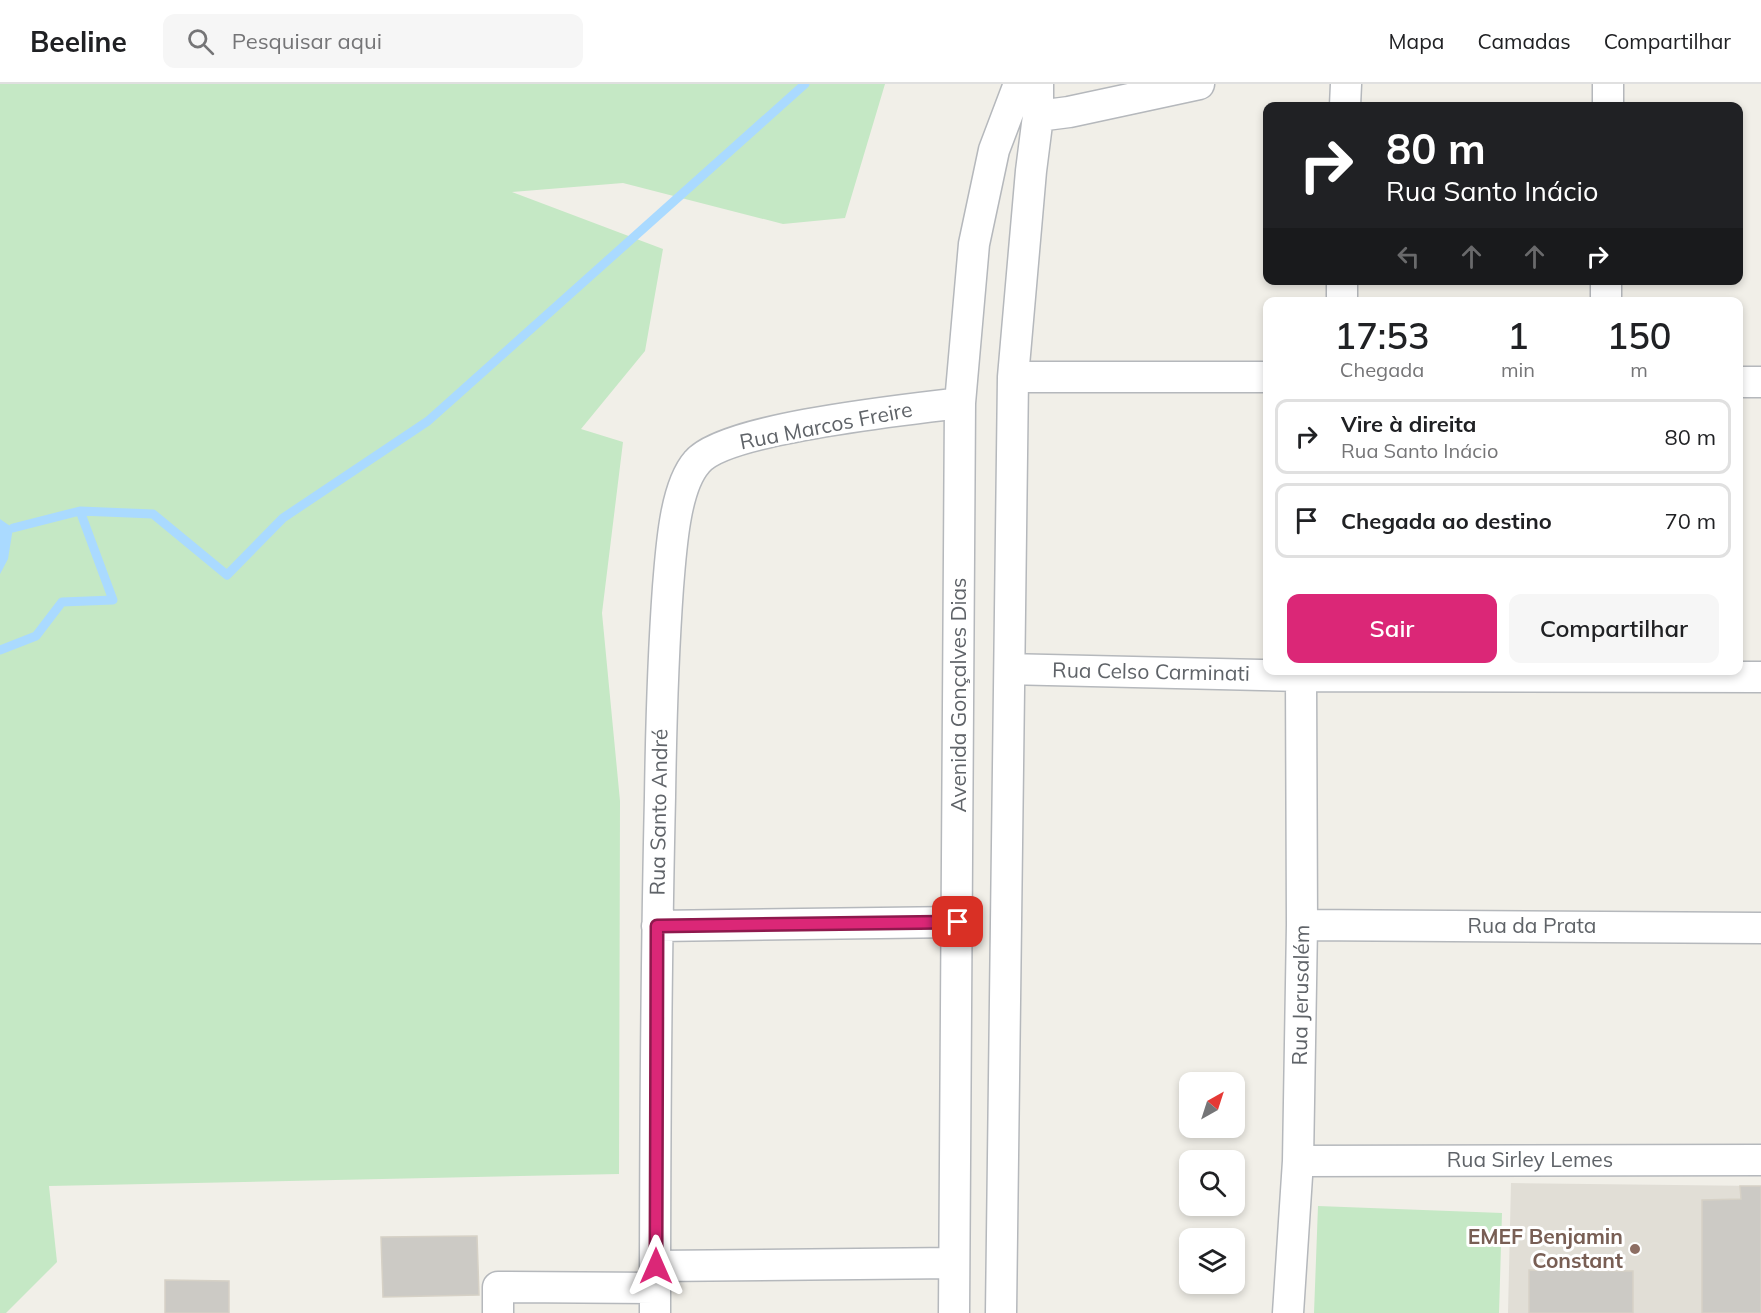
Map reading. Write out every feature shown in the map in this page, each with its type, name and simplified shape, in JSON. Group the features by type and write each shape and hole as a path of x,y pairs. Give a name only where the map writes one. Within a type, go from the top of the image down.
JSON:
{"street":[{"name":"Avenida Gonçalves Dias","path":"954,1313 960,403 974,244 994,150 1019,84"},
{"path":"1001,1313 1013,376 1038,116 1038,84"},
{"path":"1038,116 1069,112 1200,84"},
{"path":"1345,102 1346,84"},
{"path":"1608,84 1608,102"},
{"path":"1013,376 1263,377"},
{"path":"1743,382 1761,382"},
{"name":"Rua Marcos Freire","path":"697,461 719,447 776,431 878,412 960,403"},
{"name":"Rua Santo André","path":"655,1289 657,926 663,654 676,518 684,484 697,461"},
{"name":"Rua Celso Carminati","path":"1010,669 1301,676 1761,677"},
{"name":"Rua Jerusalém","path":"1288,1313 1298,1161 1302,925 1301,676"},
{"path":"657,926 958,922"},
{"name":"Rua da Prata","path":"1302,925 1761,928"},
{"name":"Rua Sirley Lemes","path":"1298,1161 1761,1160"},
{"path":"498,1313 498,1287 655,1289 954,1263"}],"shaded area":[{"name":"EMEF Benjamin Constant","path":"1511,1183 1761,1186 1761,1313 1508,1313"}],"green space":[{"path":"0,84 885,84 845,218 783,224 623,183 512,192 663,249 645,351 581,429 623,442 602,613 620,801 619,1174 49,1186 57,1262 6,1313 0,1313"},
{"path":"1318,1206 1502,1213 1499,1313 1314,1313"}],"water":[{"path":"0,519 13,528 8,559 0,574"}],"building":[{"path":"1740,1186 1761,1186 1761,1313 1702,1313 1702,1200 1741,1199"},
{"path":"477,1236 479,1295 383,1297 381,1237"},
{"path":"1529,1270 1633,1271 1633,1313 1529,1313"},
{"path":"165,1280 229,1281 229,1313 165,1313"}],"waterway":[{"path":"13,528 80,511 153,514 227,575 283,518 428,421 805,84"},
{"path":"0,650 36,636 62,602 113,600 80,511"}],"place":[{"name":"EMEF Benjamin Constant","path":"1635,1249"}],"route":[{"path":"656,1266 657,926 958,922"}]}
